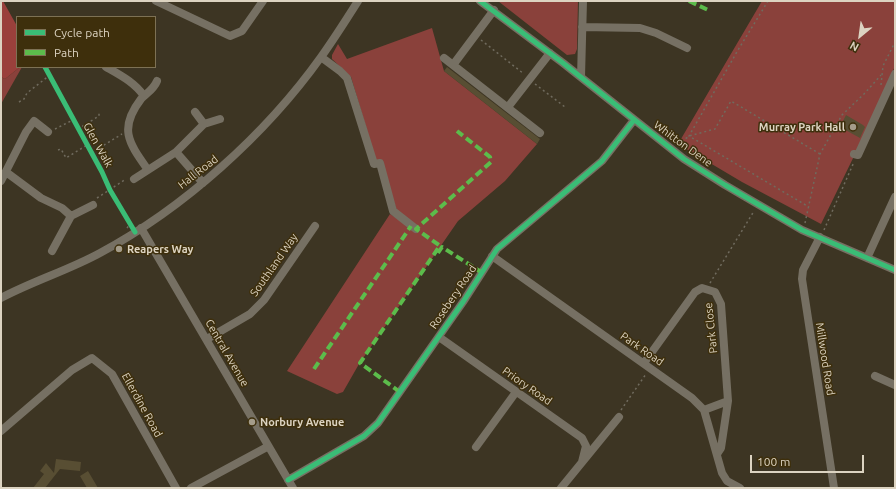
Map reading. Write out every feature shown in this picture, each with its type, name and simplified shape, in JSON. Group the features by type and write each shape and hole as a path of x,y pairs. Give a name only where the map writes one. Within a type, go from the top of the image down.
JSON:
{"street":[{"path":"156,1 230,36 242,31 264,1"},
{"name":"Hall Road","path":"1,298 100,253 138,230 203,184 224,166 283,105 321,57 358,1"},
{"name":"Whitton Dene","path":"480,1 494,10 581,77 674,152 802,230 895,270"},
{"path":"581,77 583,1"},
{"path":"453,64 494,10"},
{"path":"582,27 640,28 656,33 686,48"},
{"path":"508,108 550,53"},
{"path":"321,57 347,78 374,164 380,163 393,211 416,229"},
{"path":"444,58 540,133"},
{"path":"108,68 126,78 138,88 144,96"},
{"path":"856,154 895,74"},
{"path":"148,170 130,144 127,131 133,111 157,81"},
{"path":"195,112 204,124"},
{"path":"1,181 31,119 48,132"},
{"path":"134,179 176,152 204,124 220,119"},
{"name":"Rosebery Road","path":"288,480 364,436 378,423 463,302 492,256 498,249 602,161 634,120"},
{"path":"176,152 203,184"},
{"path":"6,172 41,198 62,208 71,216"},
{"path":"867,258 895,197"},
{"path":"52,251 71,216 93,205"},
{"name":"Southland Way","path":"207,339 250,314 264,300 315,226"},
{"name":"Central Avenue","path":"138,230 207,339 267,447 293,488"},
{"name":"Millwood Road","path":"820,237 803,270 802,278 834,488"},
{"name":"Park Road","path":"492,256 692,398 704,410 722,473 727,481 740,488"},
{"name":"Park Close","path":"647,366 695,292 702,288 707,288 715,292 721,304 728,401 721,448 717,454"},
{"name":"Priory Road","path":"439,336 582,438 586,446 582,462"},
{"name":"Ellerdine Road","path":"1,430 72,370 92,358 112,374 176,488"},
{"path":"875,376 895,385"},
{"path":"476,447 516,392"},
{"path":"704,410 728,401"},
{"path":"561,488 619,417"},
{"path":"191,488 267,447"}],"path":[{"path":"674,152 679,144 689,136 768,1"},
{"path":"475,35 530,80 565,106"},
{"path":"802,230 806,222 820,154 842,115 881,75 895,42"},
{"path":"46,68 53,82"},
{"path":"18,102 24,99 27,93 50,75"},
{"path":"879,90 881,85 881,75"},
{"path":"689,136 716,129 731,101 820,154"},
{"path":"78,129 99,116 98,113"},
{"path":"48,132 73,120"},
{"path":"91,153 127,131"},
{"path":"689,136 809,206"},
{"path":"58,150 61,149 66,158 87,145"},
{"path":"820,237 856,154"},
{"path":"93,205 93,200 132,176 134,179"},
{"path":"707,288 758,204"},
{"path":"129,222 138,230"},
{"path":"619,417 620,410 647,366"}],"shaded area":[{"path":"1,1 3,1 16,24 16,68 19,68 5,79 1,77"},
{"path":"498,1 578,1 577,49 575,54 567,55"},
{"path":"762,1 895,1 895,66 875,113 821,224 742,182 678,144"},
{"path":"432,28 444,71 537,144 505,181 458,221 359,364 343,392 337,394 287,371 390,214 414,229 398,214 385,176 383,160 376,161 351,77 332,59 332,55 338,44 347,59"},
{"path":"19,68 21,68 1,104 1,77 5,79"}],"building":[{"path":"447,67 540,139 537,144 444,71"},
{"name":"Murray Park Hall","path":"846,115 865,127 860,138 840,127"},
{"path":"56,459 81,462 80,471 60,469 45,488 33,488 44,474 40,471 46,463 54,473"},
{"path":"88,471 98,488 87,488 80,476"}],"marked path":[{"path":"689,1 708,10"},
{"path":"400,392 360,363 439,247 439,245 416,229 491,162 490,157 457,131"},
{"path":"314,369 411,226"},
{"path":"438,253 442,247 481,272"}],"cycle path":[{"path":"480,1 563,63 684,159 802,230 895,270"},
{"name":"Glen Walk","path":"46,68 102,172 110,190 135,232"},
{"path":"288,480 364,436 378,423 463,302 497,249 602,161 634,120"}],"place":[{"name":"Murray Park Hall","path":"853,127"},
{"name":"Reapers Way","path":"119,249"},
{"name":"Norbury Avenue","path":"252,422"}]}
